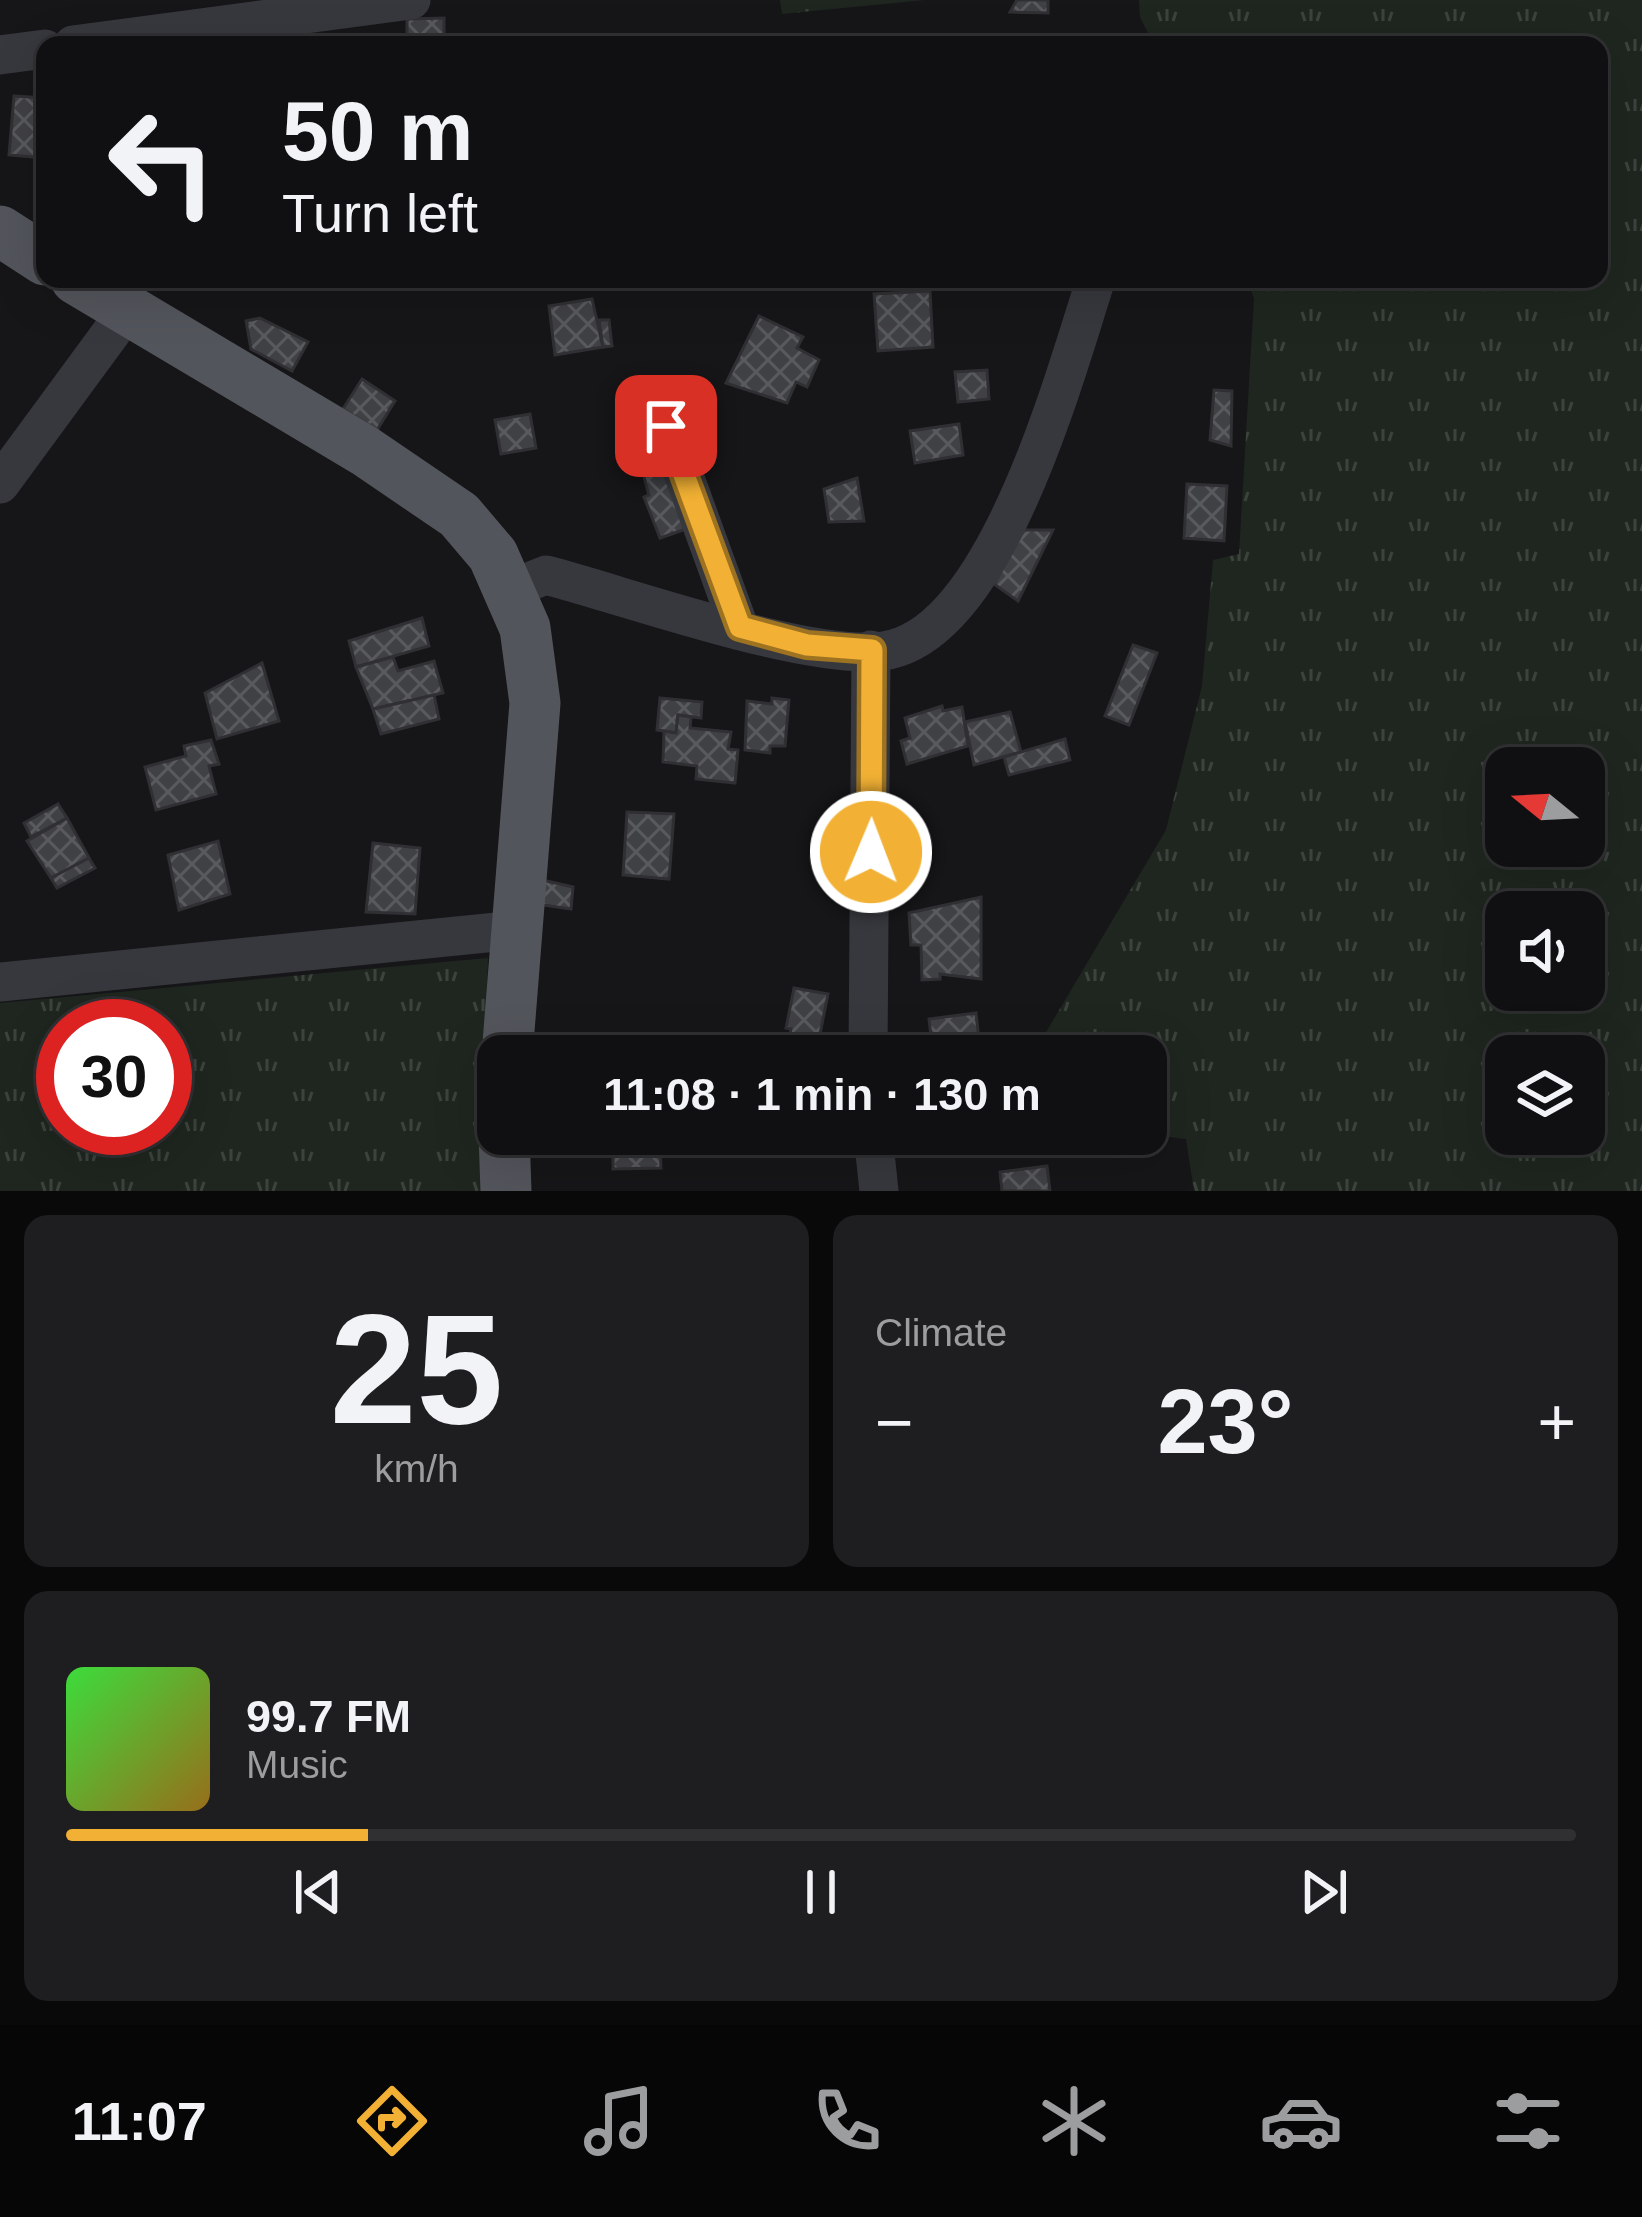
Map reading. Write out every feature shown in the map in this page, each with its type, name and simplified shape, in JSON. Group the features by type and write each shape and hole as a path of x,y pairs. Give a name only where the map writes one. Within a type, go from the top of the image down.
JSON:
{"main road":[{"path":"0,231 36,254"},
{"path":"90,288 365,451 459,515 493,555 525,628 535,703 508,1035"},
{"path":"505,1155 506,1191"}],"street":[{"path":"141,36 411,0"},
{"path":"0,55 36,50"},
{"path":"511,589 546,574 807,645 884,651 943,624 986,570 1056,403 1093,288"},
{"path":"0,484 127,311"},
{"path":"666,426 740,627"},
{"path":"868,1035 872,650"},
{"path":"0,982 515,930"},
{"path":"875,1155 879,1191"}],"green space":[{"path":"780,0 924,0 782,14"},
{"path":"1139,0 1642,0 1642,1191 1194,1191 1186,1139 1167,1137 1167,1035 1044,1035 1166,830 1202,686 1213,560 1239,554 1254,299 1251,288 1608,288 1608,36 1150,36 1140,17"},
{"path":"488,958 485,1035 477,1035 477,1155 482,1155 485,1191 0,1191 0,1003 36,1000 36,1155 192,1155 192,999 43,999"}],"building":[{"path":"1017,0 1048,0 1048,13 1010,12"},
{"path":"444,18 444,36 407,36 407,19"},
{"path":"14,96 36,97 36,157 9,155"},
{"path":"930,291 933,347 878,351 874,294"},
{"path":"592,299 603,347 555,355 549,306"},
{"path":"759,316 803,337 797,348 819,360 807,387 796,382 787,403 726,383"},
{"path":"260,318 308,342 292,371 251,349 246,321"},
{"path":"599,320 609,320 612,346 603,347"},
{"path":"987,370 989,399 958,402 955,372"},
{"path":"362,379 395,401 377,430 343,409"},
{"path":"1214,390 1232,391 1231,446 1210,440"},
{"path":"530,414 536,448 501,454 495,420"},
{"path":"959,424 963,455 915,463 910,431"},
{"path":"656,462 658,467 670,464 689,528 660,538 644,497 649,495 641,466"},
{"path":"857,478 864,521 829,522 824,489"},
{"path":"1187,484 1227,486 1224,541 1184,538"},
{"path":"1023,530 1053,530 1018,601 994,584"},
{"path":"422,618 429,646 356,667 349,641"},
{"path":"1133,645 1157,653 1129,725 1105,716"},
{"path":"393,657 398,671 434,661 443,693 373,709 356,667"},
{"path":"262,663 279,721 217,739 205,693"},
{"path":"434,695 439,719 381,734 373,709"},
{"path":"660,698 702,702 701,718 678,715 676,733 657,730"},
{"path":"772,698 789,700 785,746 770,746 770,753 745,750 747,701 772,704"},
{"path":"942,706 943,711 962,707 968,746 907,764 901,741 910,738 905,718"},
{"path":"1010,712 1021,752 974,765 965,722"},
{"path":"678,715 691,717 690,728 731,732 728,749 738,750 735,783 696,779 697,766 663,762 664,731 676,733"},
{"path":"1065,739 1070,760 1009,775 1004,757"},
{"path":"211,740 219,764 209,766 216,794 156,810 145,767 186,756 184,746"},
{"path":"58,804 67,818 31,837 24,823"},
{"path":"627,812 674,814 669,879 623,875"},
{"path":"67,818 89,858 51,878 27,841"},
{"path":"218,841 230,894 179,910 168,855"},
{"path":"373,843 420,848 415,914 366,912"},
{"path":"89,858 95,868 57,888 51,878"},
{"path":"538,879 573,887 571,909 536,904"},
{"path":"981,897 981,979 940,974 940,979 922,980 921,945 911,945 909,913"},
{"path":"794,988 828,994 820,1035 790,1035 791,1029 786,1028"},
{"path":"976,1013 978,1035 931,1035 929,1019"},
{"path":"613,1155 660,1155 661,1168 613,1169"},
{"path":"1047,1166 1050,1191 1002,1191 1000,1172"}],"route":[{"path":"666,426 740,627 807,645 872,650 871,852"}]}
